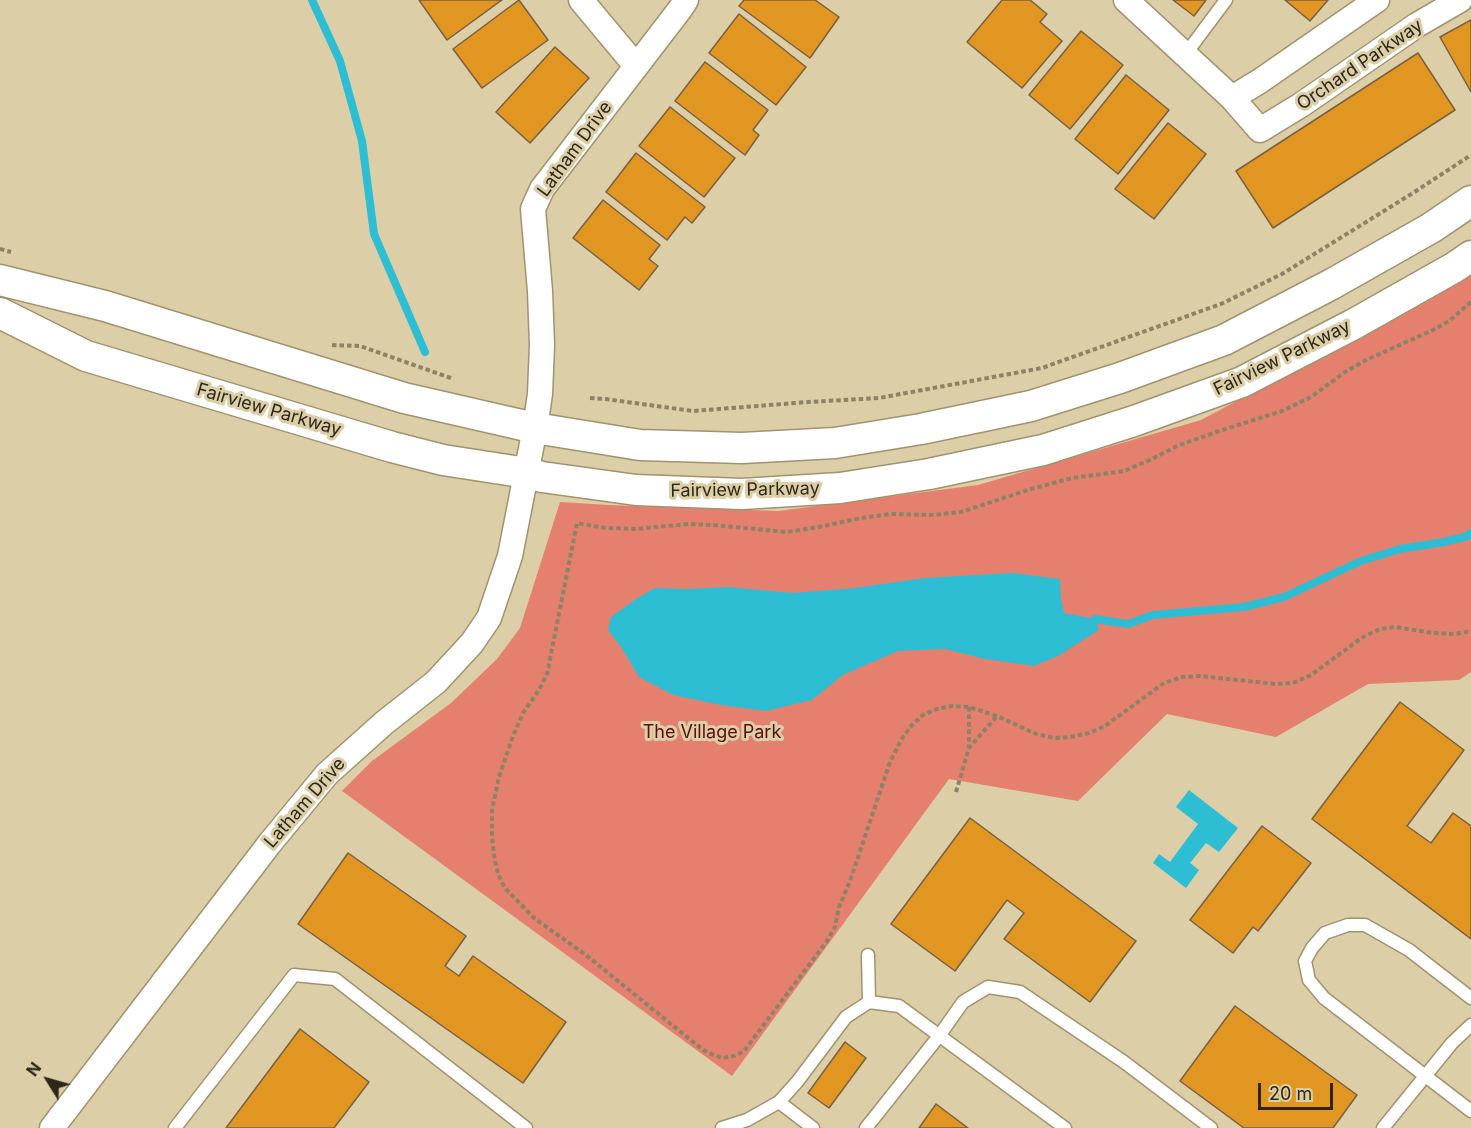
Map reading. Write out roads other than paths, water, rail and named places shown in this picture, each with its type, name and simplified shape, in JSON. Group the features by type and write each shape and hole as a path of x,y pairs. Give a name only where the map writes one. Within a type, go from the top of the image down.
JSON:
{"street":[{"path":"581,0 636,66"},
{"name":"Latham Drive","path":"52,1128 270,843 327,774 384,723 436,682 472,643 489,618 510,556 536,428 540,394 542,345 540,291 533,209 542,189 686,0"},
{"path":"1126,0 1232,98 1377,0"},
{"name":"Orchard Parkway","path":"1232,98 1260,130 1302,105 1417,25 1460,0"},
{"path":"0,280 105,306 404,398 536,428 640,445 742,448 835,443 921,429 1031,406 1120,378 1224,340 1352,273 1431,228 1471,201"},
{"name":"Fairview Parkway","path":"0,313 86,356 443,460 636,490 742,494 840,488 929,474 1042,450 1134,421 1242,382 1354,324 1471,256"}],"lane":[{"path":"1185,55 1226,0"},
{"path":"1471,998 1408,950 1365,925 1348,925 1325,933 1312,948 1305,961 1309,980 1324,998 1471,1111"},
{"path":"868,955 869,1002"},
{"path":"176,1128 294,975 335,979 526,1128"},
{"path":"866,1128 963,1002 988,987 1020,992 1124,1062 1211,1128"},
{"path":"722,1128 747,1120 779,1102 846,1017 869,1002 899,1006 1065,1128"},
{"path":"1383,1128 1452,1043 1471,1025"},
{"path":"779,1102 813,1128"}],"water":[{"path":"1012,573 1060,579 1064,613 1095,619 1099,630 1058,656 1034,666 985,659 945,649 898,651 843,675 812,700 766,711 673,695 639,677 608,630 611,617 655,588 728,587 793,593 855,588 925,578"},
{"path":"1189,790 1238,828 1219,852 1206,843 1190,863 1199,870 1186,888 1153,863 1159,854 1170,862 1198,824 1176,807"}],"waterway":[{"path":"312,0 340,61 362,141 374,234 425,352"},
{"path":"1095,619 1128,624 1153,615 1244,607 1284,597 1361,561 1400,549 1468,536 1471,533"}],"park label":[{"name":"The Village Park","path":"712,733"}]}
